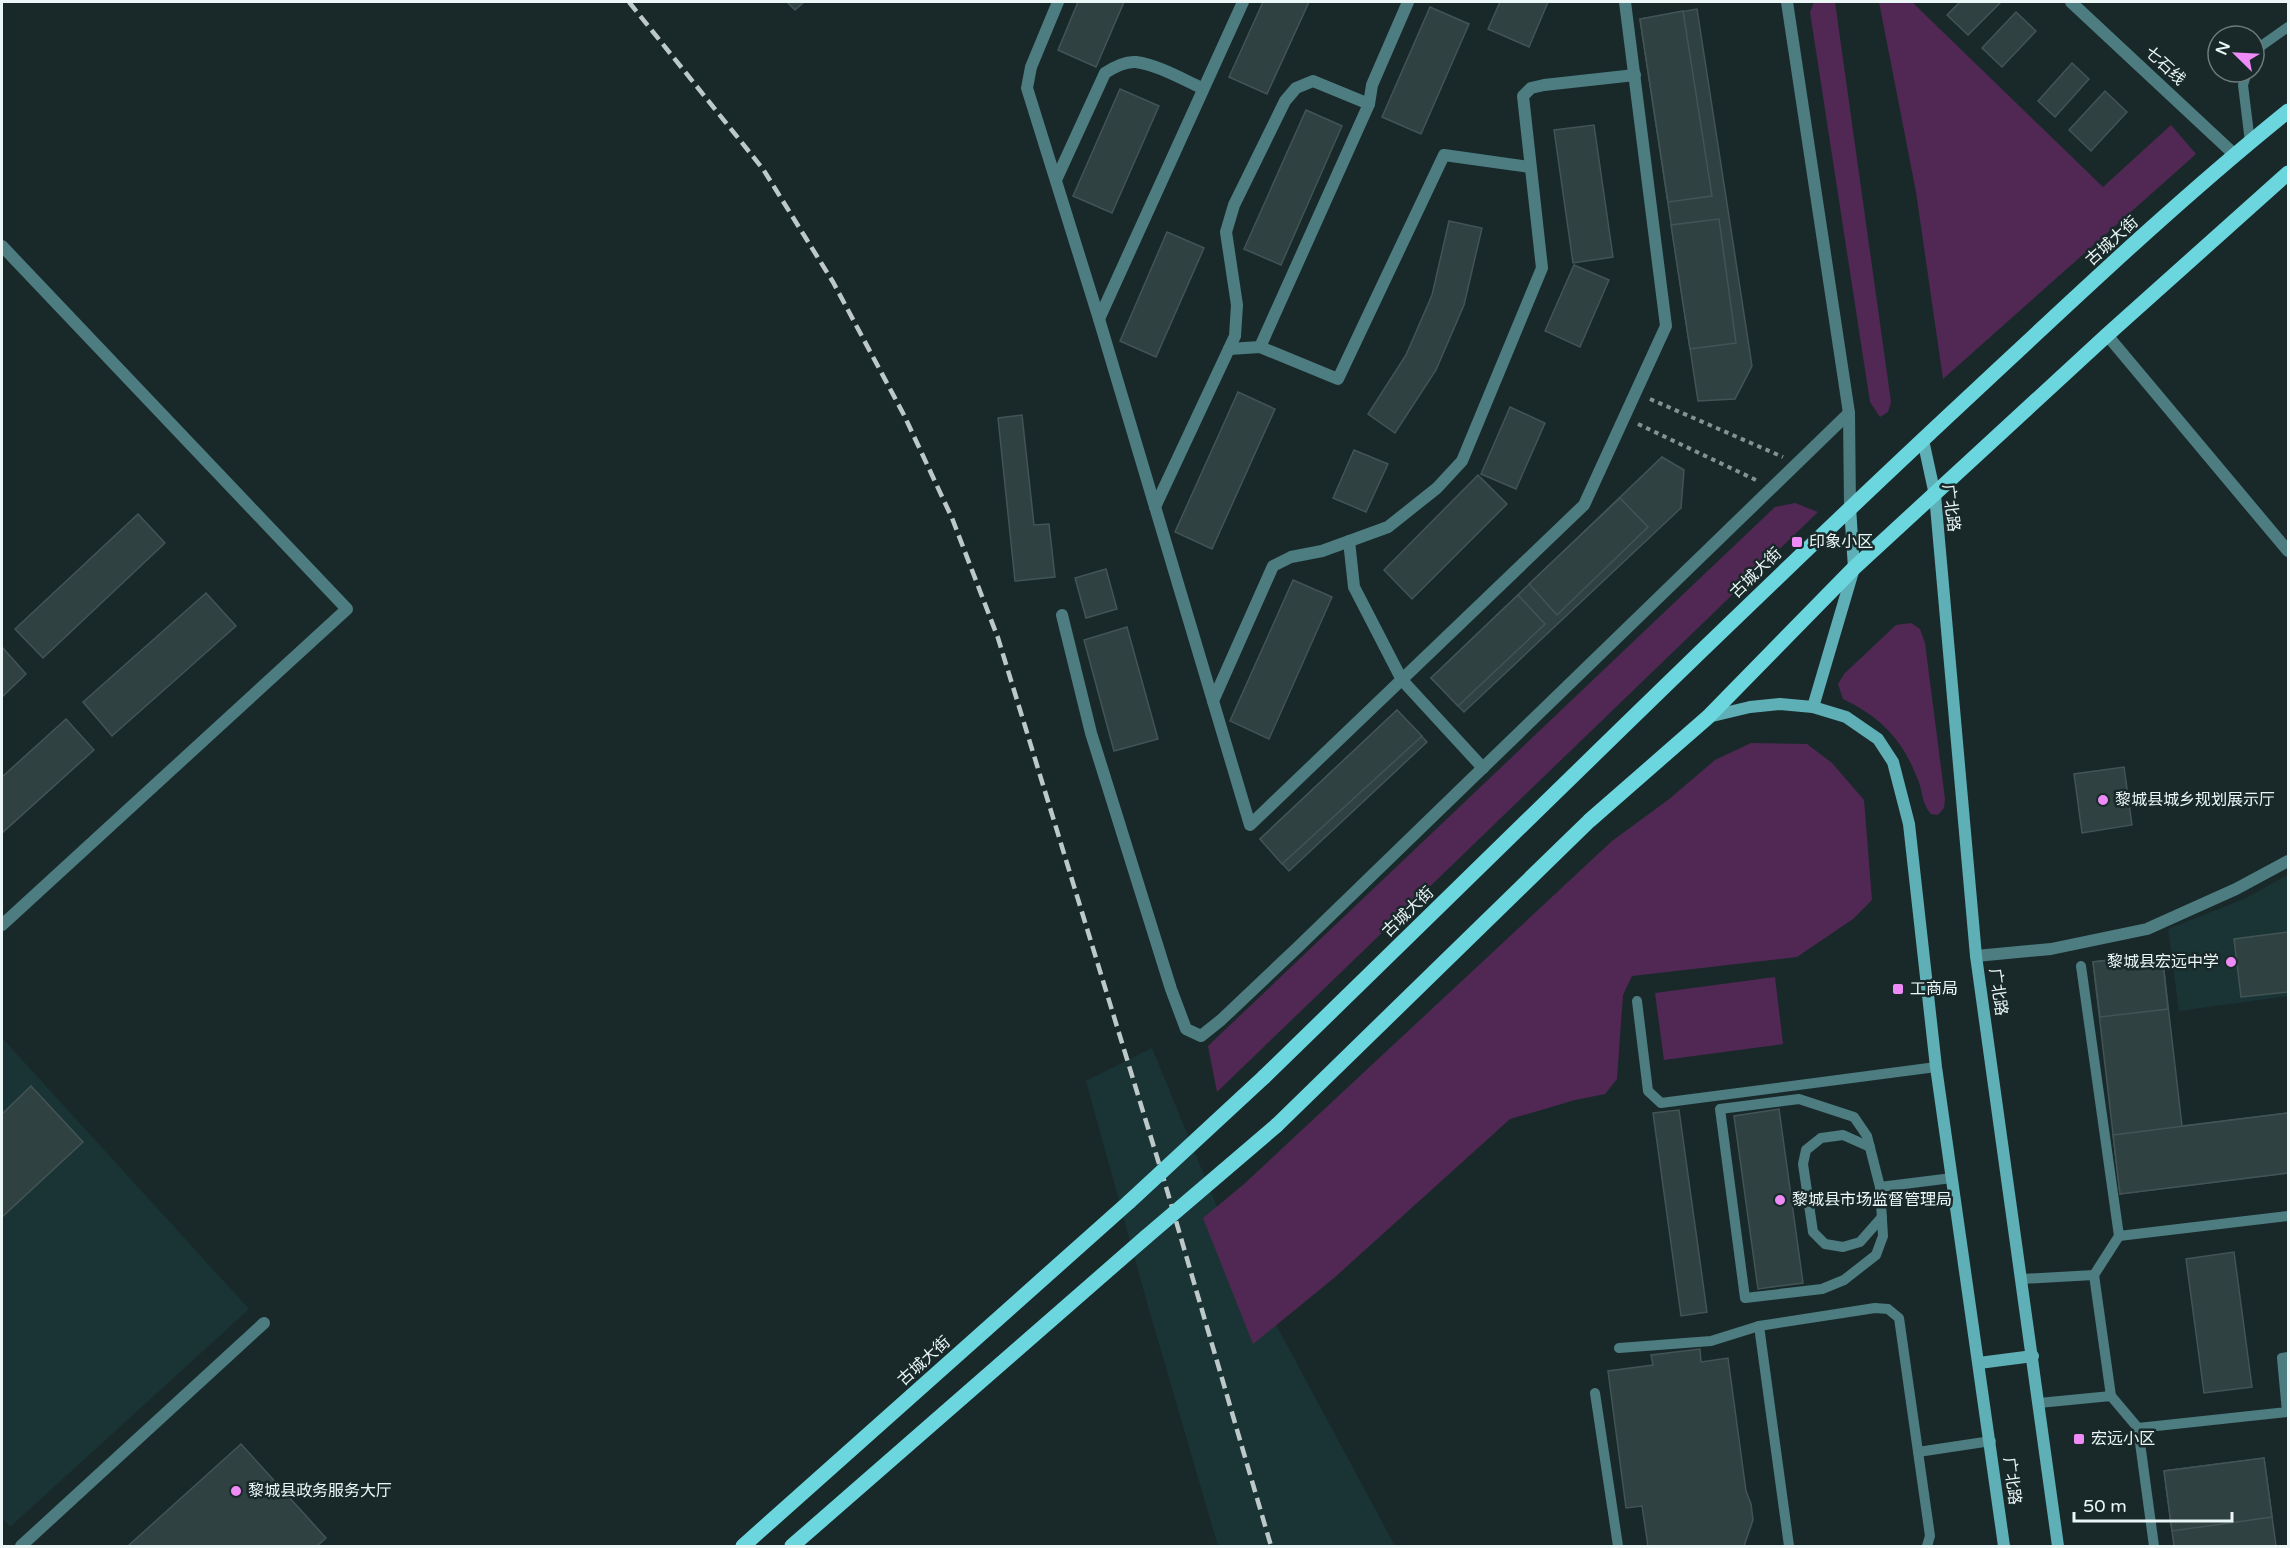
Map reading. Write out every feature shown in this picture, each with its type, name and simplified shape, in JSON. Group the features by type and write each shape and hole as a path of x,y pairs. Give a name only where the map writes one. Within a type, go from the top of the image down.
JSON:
{"main road":[{"name":"古城大街","path":"743,1546 1129,1202 1264,1077 1850,507 2235,155 2289,111"},
{"path":"792,1546 1277,1125 1589,821 1708,717 1854,568 2289,173"},
{"name":"广北路","path":"1923,440 1935,495 1976,956 2058,1546"},
{"path":"1813,707 1854,568 1850,507"},
{"name":"广北路","path":"1708,717 1750,707 1780,704 1813,707 1846,717 1878,739 1893,762 1909,824 1936,1067 1991,1441 2004,1546"},
{"path":"1979,1364 2033,1356"}],"street":[{"path":"1058,2 1031,67 1027,88 1099,319 1250,825 1584,506 1666,326 1625,2"},
{"path":"1099,319 1243,2"},
{"path":"1260,347 1369,104 1372,85 1408,2"},
{"path":"1787,2 1849,413 1850,507"},
{"name":"七石线","path":"2071,2 2235,155"},
{"path":"1056,180 1105,73 1110,69 1134,62 1153,67 1202,88"},
{"path":"1213,701 1273,566 1291,557 1322,551 1388,527 1437,488 1462,461 1542,268 1523,96 1531,88 1544,85 1635,75"},
{"path":"1155,507 1235,336 1237,305 1226,232 1234,205 1285,101 1296,88 1313,81 1369,104"},
{"path":"1229,349 1260,347 1338,379 1444,155 1530,167"},
{"path":"2,246 346,609 2,925"},
{"path":"2108,335 2289,551"},
{"path":"1062,615 1091,733 1171,989 1186,1029 1201,1036 1297,948 1849,413"},
{"path":"1349,541 1354,587 1402,680 1483,768"},
{"path":"1976,956 2051,949 2147,928 2236,889 2289,861"},
{"path":"21,1546 264,1323"}],"lane":[{"path":"2266,43 2289,27"},
{"path":"2243,84 2250,142"},
{"path":"2081,966 2119,1236 2094,1275 2111,1396 2138,1428 2154,1546"},
{"path":"1637,1001 1647,1091 1661,1103 1936,1067"},
{"path":"1799,1099 1854,1117 1867,1136 1880,1187 1883,1236 1876,1255 1844,1280 1822,1289 1745,1298 1720,1109 1799,1099"},
{"path":"1870,1148 1843,1135 1821,1138 1806,1150 1803,1164 1813,1232 1825,1244 1843,1247 1860,1242 1882,1216"},
{"path":"1880,1187 1952,1178"},
{"path":"2119,1236 2289,1216"},
{"path":"2022,1279 2094,1275"},
{"path":"1619,1348 1711,1341 1759,1326 1875,1308 1888,1309 1899,1318 1930,1536 1927,1546"},
{"path":"1759,1326 1789,1546"},
{"path":"2138,1428 2287,1412 2282,1358 2289,1357"},
{"path":"1595,1393 1618,1546"},
{"path":"2039,1403 2111,1396"},
{"path":"1918,1452 1991,1441"}],"path":[{"path":"1635,392 1798,463"},
{"path":"1624,417 1772,488"}],"shaded area":[{"path":"1814,2 1835,2 1891,402 1888,412 1880,417 1870,402 1810,12"},
{"path":"1879,2 1912,2 2103,187 2171,125 2196,154 1943,379 1916,192"},
{"path":"1795,503 1818,512 1217,1092 1208,1046 1775,507"},
{"path":"1911,623 1920,629 1925,643 1945,799 1944,808 1938,815 1931,814 1926,807 1912,766 1898,742 1869,714 1843,699 1838,684 1844,674 1896,625"},
{"path":"1751,743 1807,744 1832,763 1864,800 1872,900 1853,919 1797,957 1632,976 1623,995 1617,1079 1605,1094 1575,1100 1510,1119 1334,1278 1253,1344 1203,1218 1243,1185 1612,841 1668,800 1715,760"},
{"name":"黎城县宏远中学","path":"2288,875 2288,996 2179,1011 2168,929 2244,899"},
{"path":"1775,977 1783,1044 1664,1060 1655,993"},
{"path":"2,1038 249,1309 10,1527 2,1518"},
{"path":"1152,1048 1231,1241 1395,1546 1218,1546 1086,1081"}],"building":[{"path":"787,2 804,2 795,10"},
{"path":"1078,2 1124,2 1096,67 1058,50"},
{"path":"1263,2 1309,2 1267,94 1229,77"},
{"path":"1500,2 1548,2 1529,47 1488,29"},
{"path":"1960,2 2001,2 1968,35 1947,15"},
{"path":"1430,7 1469,24 1421,134 1382,117"},
{"path":"1697,9 1752,366 1735,399 1698,401 1640,19"},
{"path":"1683,11 1712,196 1668,202 1640,19"},
{"path":"2016,12 2036,31 2002,67 1982,48"},
{"path":"2072,63 2089,79 2055,117 2038,101"},
{"path":"1120,89 1159,106 1112,213 1073,196"},
{"path":"2105,91 2127,112 2091,151 2069,130"},
{"path":"1306,110 1342,126 1281,265 1244,249"},
{"path":"1594,125 1613,257 1573,263 1554,130"},
{"path":"1719,219 1736,343 1690,349 1671,225"},
{"path":"1449,221 1482,228 1464,305 1436,370 1395,433 1368,414 1406,355 1432,295"},
{"path":"1167,232 1204,248 1156,357 1120,341"},
{"path":"1574,265 1609,280 1580,347 1545,331"},
{"path":"1238,392 1275,409 1212,549 1175,532"},
{"path":"1510,407 1545,423 1516,489 1481,474"},
{"path":"1022,415 1034,525 1049,524 1055,577 1015,581 998,418"},
{"path":"1354,450 1388,464 1366,512 1333,498"},
{"path":"1662,457 1684,470 1681,508 1464,712 1431,678"},
{"path":"1478,475 1507,504 1412,599 1384,570"},
{"path":"1620,498 1648,527 1557,615 1529,584"},
{"path":"138,514 165,543 43,658 15,629"},
{"path":"1106,569 1117,609 1086,618 1075,578"},
{"path":"1293,580 1332,597 1269,739 1230,721"},
{"path":"206,593 236,626 112,736 83,702"},
{"path":"1518,595 1545,624 1458,706 1431,678"},
{"path":"1127,627 1158,739 1114,751 1084,640"},
{"path":"2,647 26,674 2,697"},
{"path":"1397,710 1427,742 1289,871 1260,839"},
{"path":"1397,710 1422,736 1282,864 1260,839"},
{"path":"66,719 94,750 2,833 2,777"},
{"name":"黎城县城乡规划展示厅","path":"2124,767 2132,825 2082,833 2074,774"},
{"path":"2288,932 2288,992 2241,997 2234,939"},
{"path":"2162,954 2182,1126 2288,1113 2288,1173 2120,1194 2093,962"},
{"path":"2162,954 2168,1009 2100,1017 2093,962"},
{"path":"31,1086 83,1142 2,1217 2,1114"},
{"path":"1779,1109 1803,1283 1758,1289 1734,1116"},
{"path":"1679,1110 1707,1312 1681,1316 1653,1113"},
{"path":"2288,1113 2288,1173 2120,1194 2113,1135"},
{"path":"2234,1252 2252,1387 2204,1393 2186,1259"},
{"path":"1700,1349 1701,1362 1728,1358 1746,1491 1751,1504 1753,1520 1744,1546 1648,1546 1642,1506 1626,1508 1608,1371 1653,1365 1651,1355"},
{"name":"黎城县政务服务大厅","path":"241,1444 326,1538 317,1546 128,1546"},
{"path":"2264,1458 2276,1546 2174,1546 2164,1471"},
{"path":"2264,1458 2272,1517 2172,1531 2164,1471"}],"railway":[{"path":"629,2 763,169 833,282 904,415 952,518 998,638 1164,1180 1271,1546"}],"place":[{"name":"印象小区","path":"1797,542"},
{"name":"黎城县城乡规划展示厅","path":"2103,800"},
{"name":"黎城县宏远中学","path":"2231,962"},
{"name":"工商局","path":"1898,989"},
{"name":"黎城县市场监督管理局","path":"1780,1200"},
{"name":"宏远小区","path":"2079,1439"},
{"name":"黎城县政务服务大厅","path":"236,1491"}]}
